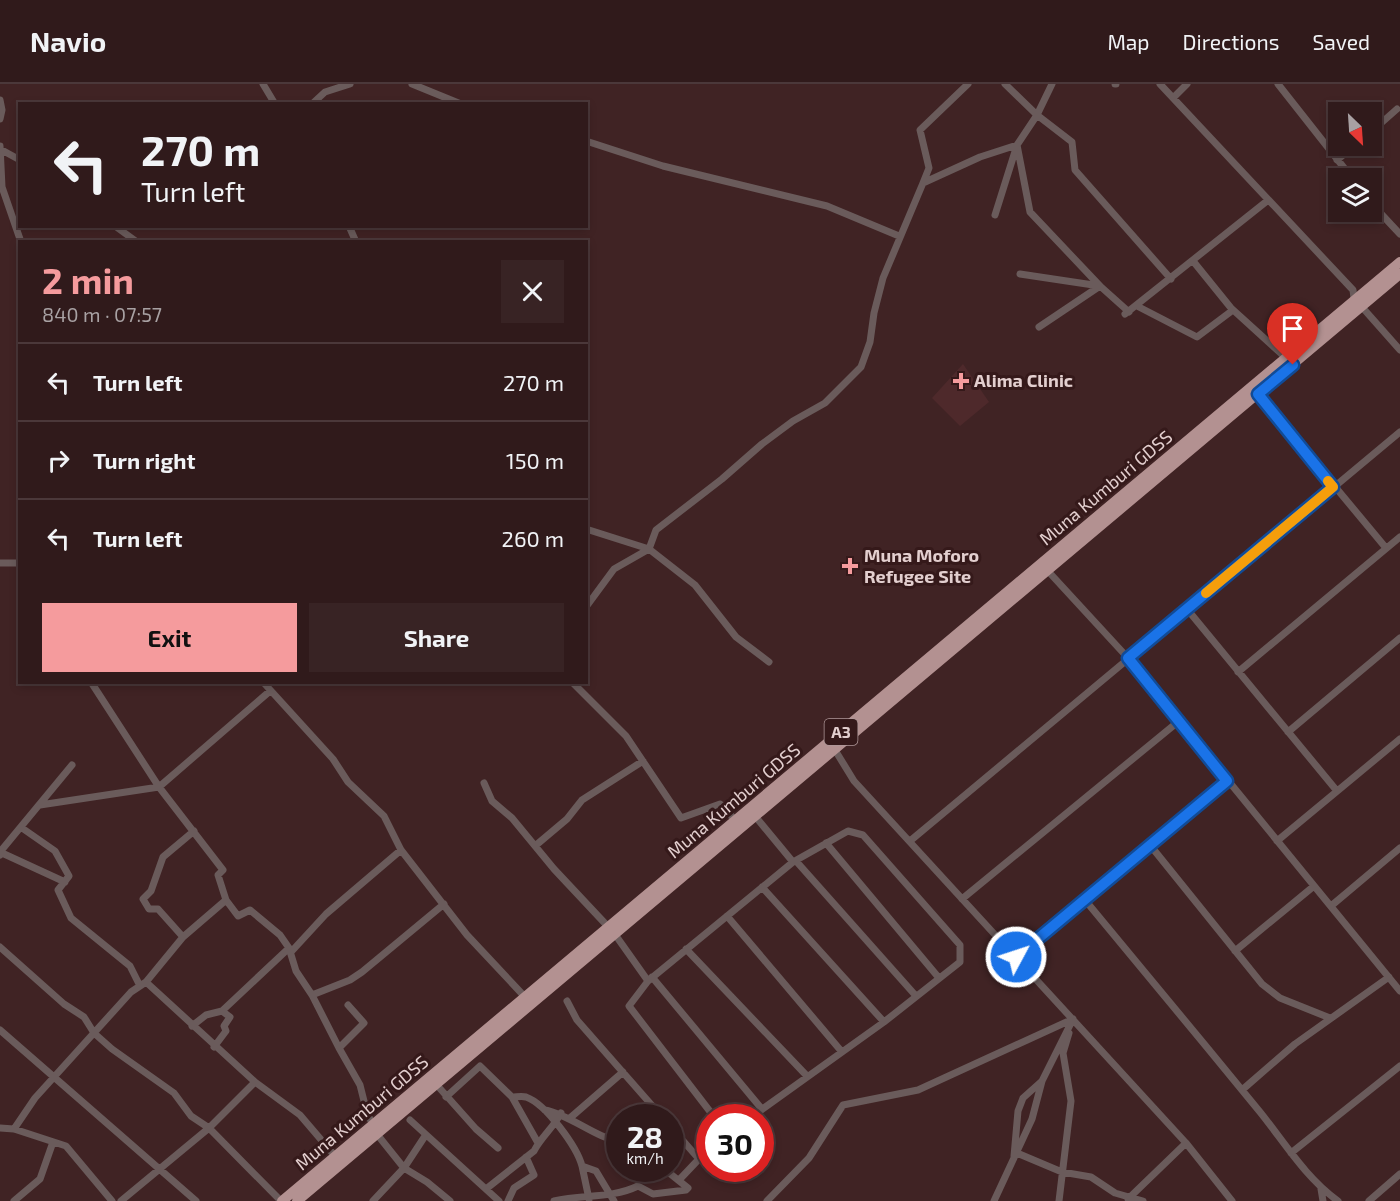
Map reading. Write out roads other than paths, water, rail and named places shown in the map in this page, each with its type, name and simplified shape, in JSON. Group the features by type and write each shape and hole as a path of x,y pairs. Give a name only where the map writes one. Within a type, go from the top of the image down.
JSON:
{"highway":[{"name":"Muna Kumburi GDSS","path":"297,1201 375,1129 525,998 755,816 1258,394 1359,303 1400,262"},
{"name":"Muna Kumburi GDSS","path":"281,1201 335,1156 435,1083 736,820 1286,358 1400,274"}],"street":[{"path":"262,84 275,102"},
{"path":"314,102 326,92 350,84"},
{"path":"412,84 442,94 456,102"},
{"path":"588,604 614,569 649,549 656,530 722,479 762,444 825,403 861,367 870,342 874,313 883,278 929,168 920,130 968,84"},
{"path":"1005,84 1037,115 1072,142 1075,170 1171,279"},
{"path":"995,215 1017,145 1037,115 1052,84"},
{"path":"1160,84 1267,201 1353,290 1359,303 1400,350"},
{"path":"1173,98 1187,84"},
{"path":"1278,84 1344,168"},
{"path":"0,100 2,110 0,119"},
{"path":"1382,122 1397,109"},
{"path":"588,142 663,166 827,206 899,236"},
{"path":"923,183 980,157 1017,145"},
{"path":"1017,145 1030,212 1127,313 1267,201"},
{"path":"0,148 18,159"},
{"path":"0,148 2,188 20,240"},
{"path":"1337,160 1342,156"},
{"path":"1382,214 1400,234"},
{"path":"118,228 134,240"},
{"path":"1193,261 1233,310 1286,358"},
{"path":"1020,274 1100,286"},
{"path":"1039,327 1100,286"},
{"path":"1137,306 1197,337 1233,310"},
{"path":"1258,394 1386,548"},
{"path":"910,841 1400,432"},
{"path":"588,530 649,549 695,585 736,637 769,662"},
{"path":"1238,672 1400,537"},
{"path":"0,563 18,563"},
{"path":"1047,570 1128,658 1400,991"},
{"path":"1187,609 1337,791"},
{"path":"1288,732 1400,638"},
{"path":"92,684 159,788 222,870 218,875 226,900 238,916 250,910 280,935 290,950 296,970 312,995 360,1085 367,1113 375,1129 404,1168 427,1182 450,1201"},
{"path":"265,684 333,759 348,782 384,816 401,850 467,934 525,998"},
{"path":"574,684 626,736 681,818 720,804 736,820"},
{"path":"40,805 159,788 270,691"},
{"path":"962,899 1179,721"},
{"path":"1276,841 1400,739"},
{"path":"835,750 854,781 1186,1143 1232,1201"},
{"path":"535,846 567,819 582,800 643,761"},
{"path":"65,882 1,854 72,765"},
{"path":"1016,957 1227,781"},
{"path":"484,783 492,801 512,818 612,930 650,979 758,1104"},
{"path":"755,816 916,996"},
{"path":"22,828 55,851 69,876 58,890 71,918 130,966 143,983 255,1083 300,1115 335,1156"},
{"path":"183,937 158,909 149,909 143,899 152,891 162,857 194,831"},
{"path":"704,1104 629,1006 650,979 794,862 848,831 863,835 960,945 960,962 884,1022 767,1104"},
{"path":"826,843 939,978"},
{"path":"1150,845 1262,984 1280,998 1330,1018"},
{"path":"192,1026 206,1015 222,1011 327,914 401,850"},
{"path":"1331,906 1399,850"},
{"path":"1235,951 1314,886"},
{"path":"762,887 884,1022"},
{"path":"14,1130 35,1098 55,1075 143,983 183,937 226,900"},
{"path":"1085,900 1242,1090 1290,1154 1321,1189 1338,1201"},
{"path":"312,995 350,980 362,972 444,904"},
{"path":"726,916 842,1052"},
{"path":"0,947 64,1004 84,1017 94,1033 112,1049 174,1094 191,1116 209,1128 281,1201"},
{"path":"686,950 807,1076"},
{"path":"1242,1090 1295,1044 1389,978"},
{"path":"567,1001 578,1020 651,1104"},
{"path":"339,1048 364,1023 348,1005"},
{"path":"214,1047 226,1031 224,1026 230,1017 222,1011"},
{"path":"994,1201 1032,1119 1042,1081 1073,1019"},
{"path":"1059,1201 1071,1101 1063,1053 1073,1019"},
{"path":"767,1201 809,1158 843,1105 918,1090 1073,1019"},
{"path":"0,1030 55,1075 196,1201"},
{"path":"446,1097 480,1066 512,1097 538,1143"},
{"path":"1290,1154 1400,1066"},
{"path":"570,1118 623,1072"},
{"path":"1016,1155 1013,1146 1023,1098 1042,1081"},
{"path":"121,1201 209,1128 255,1083"},
{"path":"435,1083 476,1129 498,1148"},
{"path":"512,1097 526,1097 545,1110 574,1147 582,1166 589,1199"},
{"path":"545,1110 561,1113 606,1138"},
{"path":"486,1189 534,1151 538,1143 555,1125 561,1113"},
{"path":"410,1120 499,1201"},
{"path":"0,1128 66,1146 112,1201"},
{"path":"373,1201 404,1168 425,1136"},
{"path":"14,1201 40,1179 53,1142"},
{"path":"684,1143 699,1159 684,1175"},
{"path":"1128,1200 1186,1143"},
{"path":"1016,1155 1062,1172 1091,1177 1128,1200 1143,1201"},
{"path":"508,1201 514,1188 534,1175 526,1157"},
{"path":"582,1166 596,1171 613,1198"},
{"path":"1370,1201 1400,1174"},
{"path":"554,1201 613,1198 638,1186 653,1194 686,1190 688,1188 683,1182"},
{"path":"1321,1189 1323,1201"}],"place":[{"name":"Alima Clinic","path":"961,381"},
{"name":"Muna Moforo Refugee Site","path":"850,566"}]}
